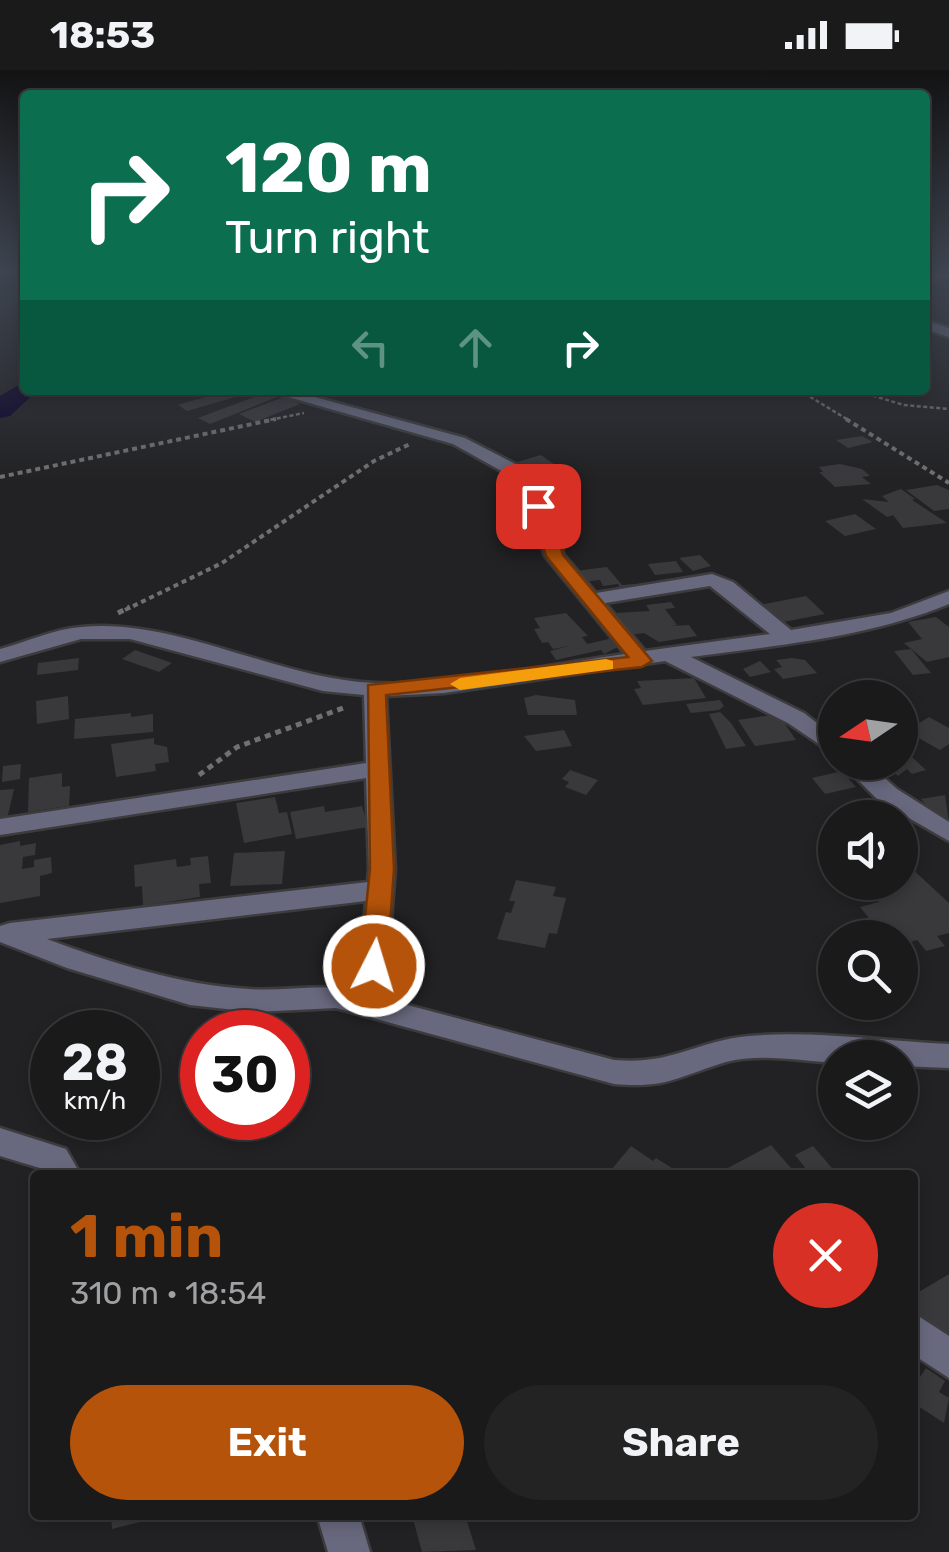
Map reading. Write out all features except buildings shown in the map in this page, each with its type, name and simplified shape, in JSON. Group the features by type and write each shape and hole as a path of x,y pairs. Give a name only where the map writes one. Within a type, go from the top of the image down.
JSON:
{"street":[{"path":"287,395 434,433 490,455 511,469 538,506 554,556 594,599 642,661"},
{"path":"594,599 712,580 726,586 784,636"},
{"path":"0,656 80,634 131,633 273,672 375,694 642,661 853,628 944,607"},
{"path":"671,656 796,718 818,735"},
{"path":"370,1004 380,890 381,768 375,694"},
{"path":"0,827 381,768"},
{"path":"872,780 949,832"},
{"path":"3,934 380,890"},
{"path":"3,934 77,961 190,994 253,1001 336,997 614,1072 647,1075 676,1070 725,1050 758,1048 949,1056"},
{"path":"0,1142 54,1159 61,1170"},
{"path":"918,1335 949,1360"},
{"path":"339,1520 349,1552"}],"path":[{"path":"807,395 949,483"},
{"path":"871,395 904,405 949,409"},
{"path":"0,477 326,408"},
{"path":"80,634 222,563 374,461 434,433"},
{"path":"181,796 206,767 237,747 375,694"}],"waterway":[{"path":"0,410 20,393"}],"slow traffic":[{"path":"460,684 606,665"}],"route":[{"path":"374,966 382,869 375,690 444,686 642,661 594,599 554,556 538,506"}]}
